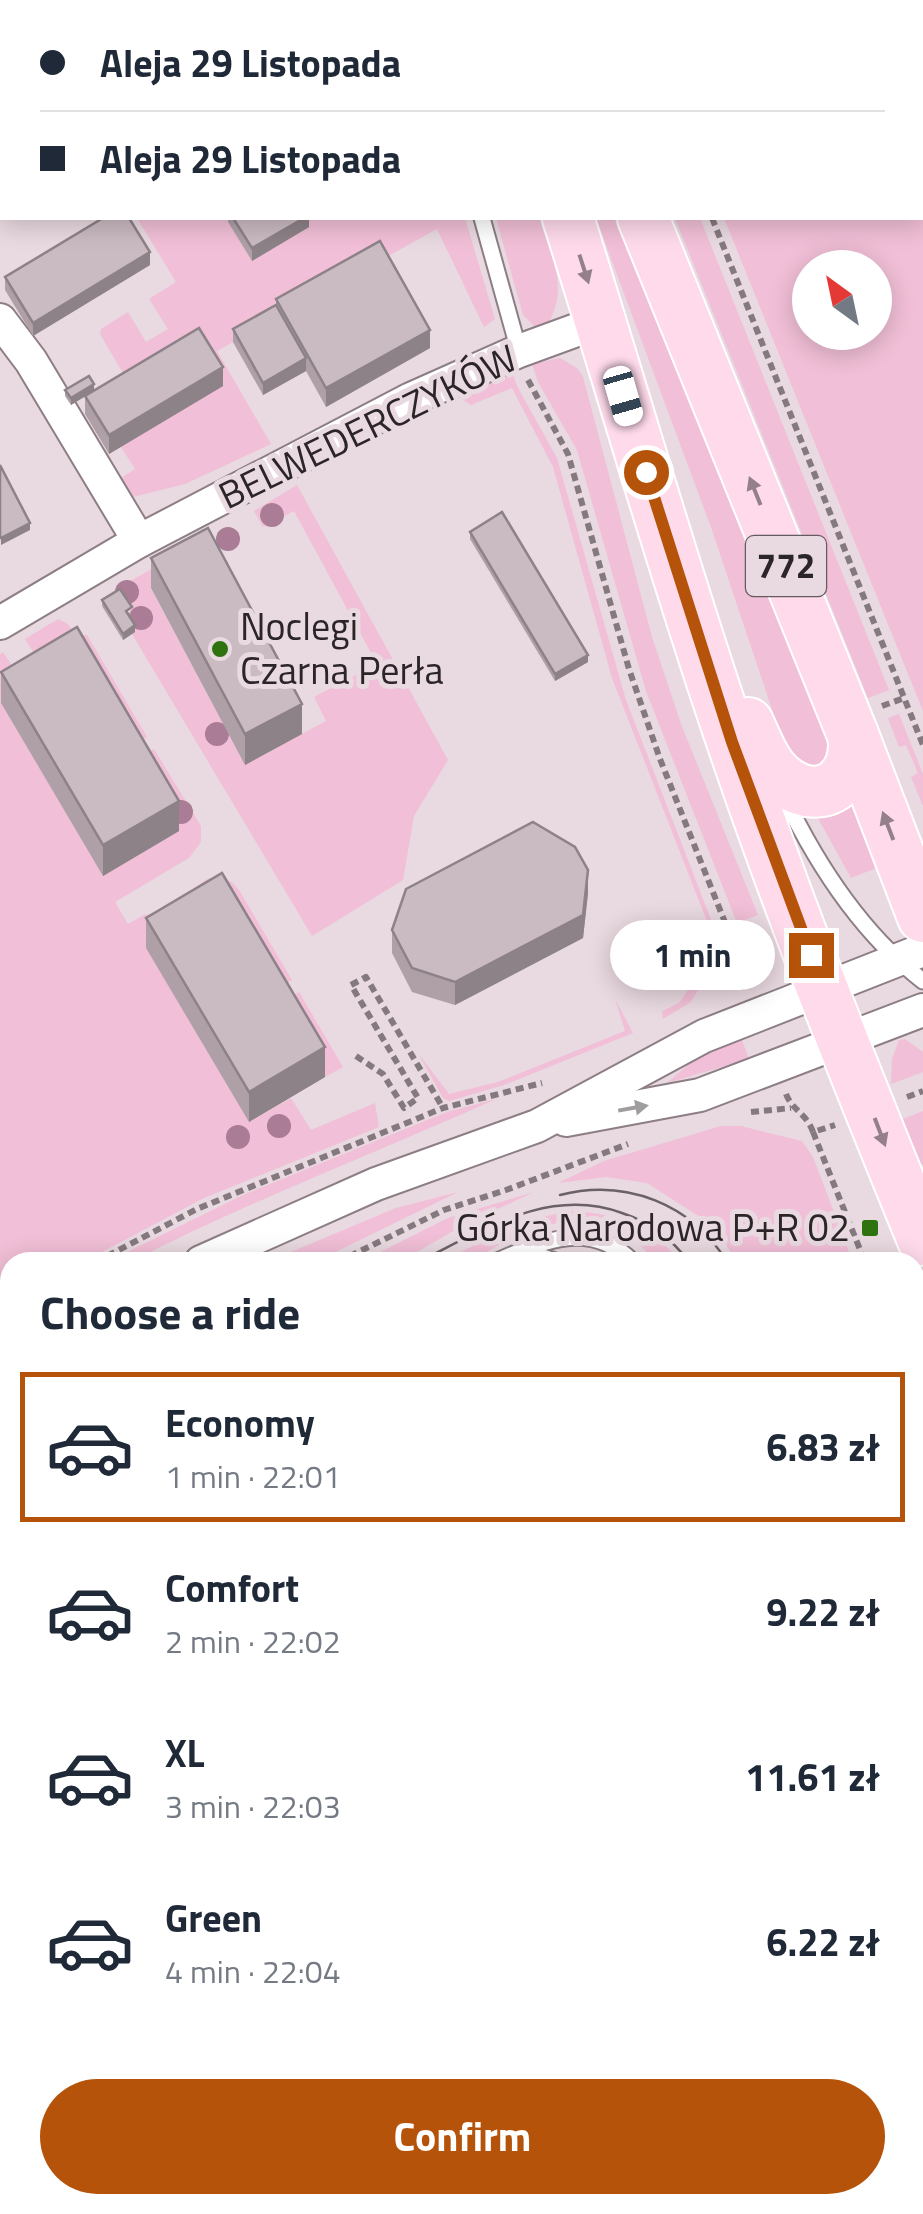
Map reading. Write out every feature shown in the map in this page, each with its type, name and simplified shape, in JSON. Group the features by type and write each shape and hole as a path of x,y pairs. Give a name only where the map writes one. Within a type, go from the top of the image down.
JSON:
{"main road":[{"path":"569,220 679,584 732,742 844,1042 923,1238"},
{"name":"772","path":"644,220 854,734 923,917"},
{"path":"679,584 769,765 793,786 825,791 841,780 855,757 854,734"},
{"path":"923,1193 918,1210 923,1238"}],"street":[{"path":"0,320 30,361 138,541"},
{"name":"BELWEDERCZYKÓW","path":"0,622 138,541 395,407 518,351 601,322"},
{"path":"224,1252 376,1184 537,1126 704,1036 824,990 915,964"},
{"path":"537,1126 700,1094 923,1010"}],"lane":[{"path":"483,220 518,351"},
{"path":"769,765 819,862 846,902 915,964"},
{"path":"519,1252 546,1240 578,1236 621,1252"}],"path":[{"path":"713,220 923,745"},
{"path":"518,351 529,384 568,454 629,669 660,759 734,945 740,981 749,1002"},
{"path":"734,945 766,933"},
{"path":"356,1056 383,1074 404,1108 418,1098 351,986 366,977 443,1108"},
{"path":"115,1252 196,1208 443,1108 542,1082"},
{"path":"783,1086 792,1108 806,1117 814,1132 861,1252"},
{"path":"744,1113 792,1108"},
{"path":"814,1132 842,1122"},
{"path":"358,1252 444,1210 631,1143"}],"shaded area":[{"path":"138,220 227,220 252,261 301,220 466,220 495,319 484,327 437,229 217,351 271,444 185,484 129,498 118,480 135,469 88,395 123,373 100,334 101,329 128,312 146,342 168,329 149,299 176,282"},
{"path":"497,220 540,220 553,259 557,300 546,327 536,328 523,315"},
{"path":"597,220 615,220 828,742 826,759 814,770 787,754 712,530"},
{"path":"676,220 701,220 889,690 868,698"},
{"path":"725,220 923,220 923,711"},
{"path":"560,358 577,368 583,377 652,637 681,724 758,915 737,923 646,691 577,450 538,382 532,364"},
{"path":"511,369 557,458 626,700 722,948 691,1002 663,1019 662,1011 679,1003 717,947 612,678 553,467 512,388 471,405 457,396 412,421 405,410"},
{"path":"297,485 448,760 414,816 403,880 312,936 132,634 135,632 126,617 131,613 116,589 200,542 151,589 245,764 326,721 314,697 377,664 294,511 263,527 254,511"},
{"path":"58,619 68,624 75,635 87,635 147,737 130,748 48,675 25,639"},
{"path":"3,652 26,687 1,703 103,875 179,831 137,759 154,749 201,826 201,842 189,858 115,902 128,924 144,915 156,914 249,1122 291,1098 311,1130 375,1103 379,1127 204,1198 102,1252 0,1252 0,654"},
{"path":"899,714 923,774 923,806 911,777 918,773 906,745 899,747 888,718"},
{"path":"851,802 879,867 851,878 815,813"},
{"path":"218,877 232,882 239,890 292,980 274,991 185,895 207,879"},
{"path":"299,992 343,1067 325,1077 281,1003"},
{"path":"615,999 633,1033 504,1085 449,1101 443,1098 418,1053 449,1094 498,1082 625,1031"},
{"path":"740,1035 749,1059 667,1083 695,1059"},
{"path":"905,1039 923,1052 923,1072 891,1084 892,1059 899,1040"},
{"path":"496,1099 150,1252 127,1252 243,1195 447,1112"},
{"path":"923,1111 923,1164 917,1166 898,1121"},
{"path":"721,1126 741,1126 802,1141 813,1157 849,1252 731,1252 700,1217 647,1183 606,1177 558,1183 604,1161"},
{"path":"458,1192 335,1252 291,1252 396,1208"},
{"path":"534,1192 417,1252 380,1252 448,1218"},
{"path":"570,1211 602,1215 645,1231 672,1252 646,1252 622,1231 585,1220 545,1226 487,1252 460,1252 528,1220"}],"building":[{"path":"100,220 130,220 150,252 33,323 5,277"},
{"path":"234,220 301,220 252,248"},
{"path":"380,241 430,330 326,388 276,299"},
{"path":"276,305 306,358 263,383 233,329"},
{"path":"199,328 223,367 109,435 85,396"},
{"path":"89,376 94,384 71,398 65,390"},
{"path":"0,465 30,523 1,538 0,537"},
{"path":"502,512 588,655 555,674 470,532"},
{"name":"Noclegi Czarna Perła","path":"208,528 302,704 245,734 151,558"},
{"path":"120,589 132,607 126,611 135,625 123,634 102,600"},
{"path":"77,627 179,801 103,845 1,672"},
{"path":"533,822 575,847 588,870 583,915 455,982 412,968 392,930 406,889"},
{"path":"222,873 325,1047 249,1092 146,918"}],"tram line":[{"path":"560,1195 609,1190 655,1200 695,1225 720,1252"},
{"path":"438,1252 516,1216 568,1205 622,1213 651,1226 680,1252"}],"place":[{"name":"Noclegi Czarna Perła","path":"220,649"},
{"name":"Górka Narodowa P+R 02","path":"870,1228"}],"route":[{"path":"646,472 732,742 811,955"}]}
